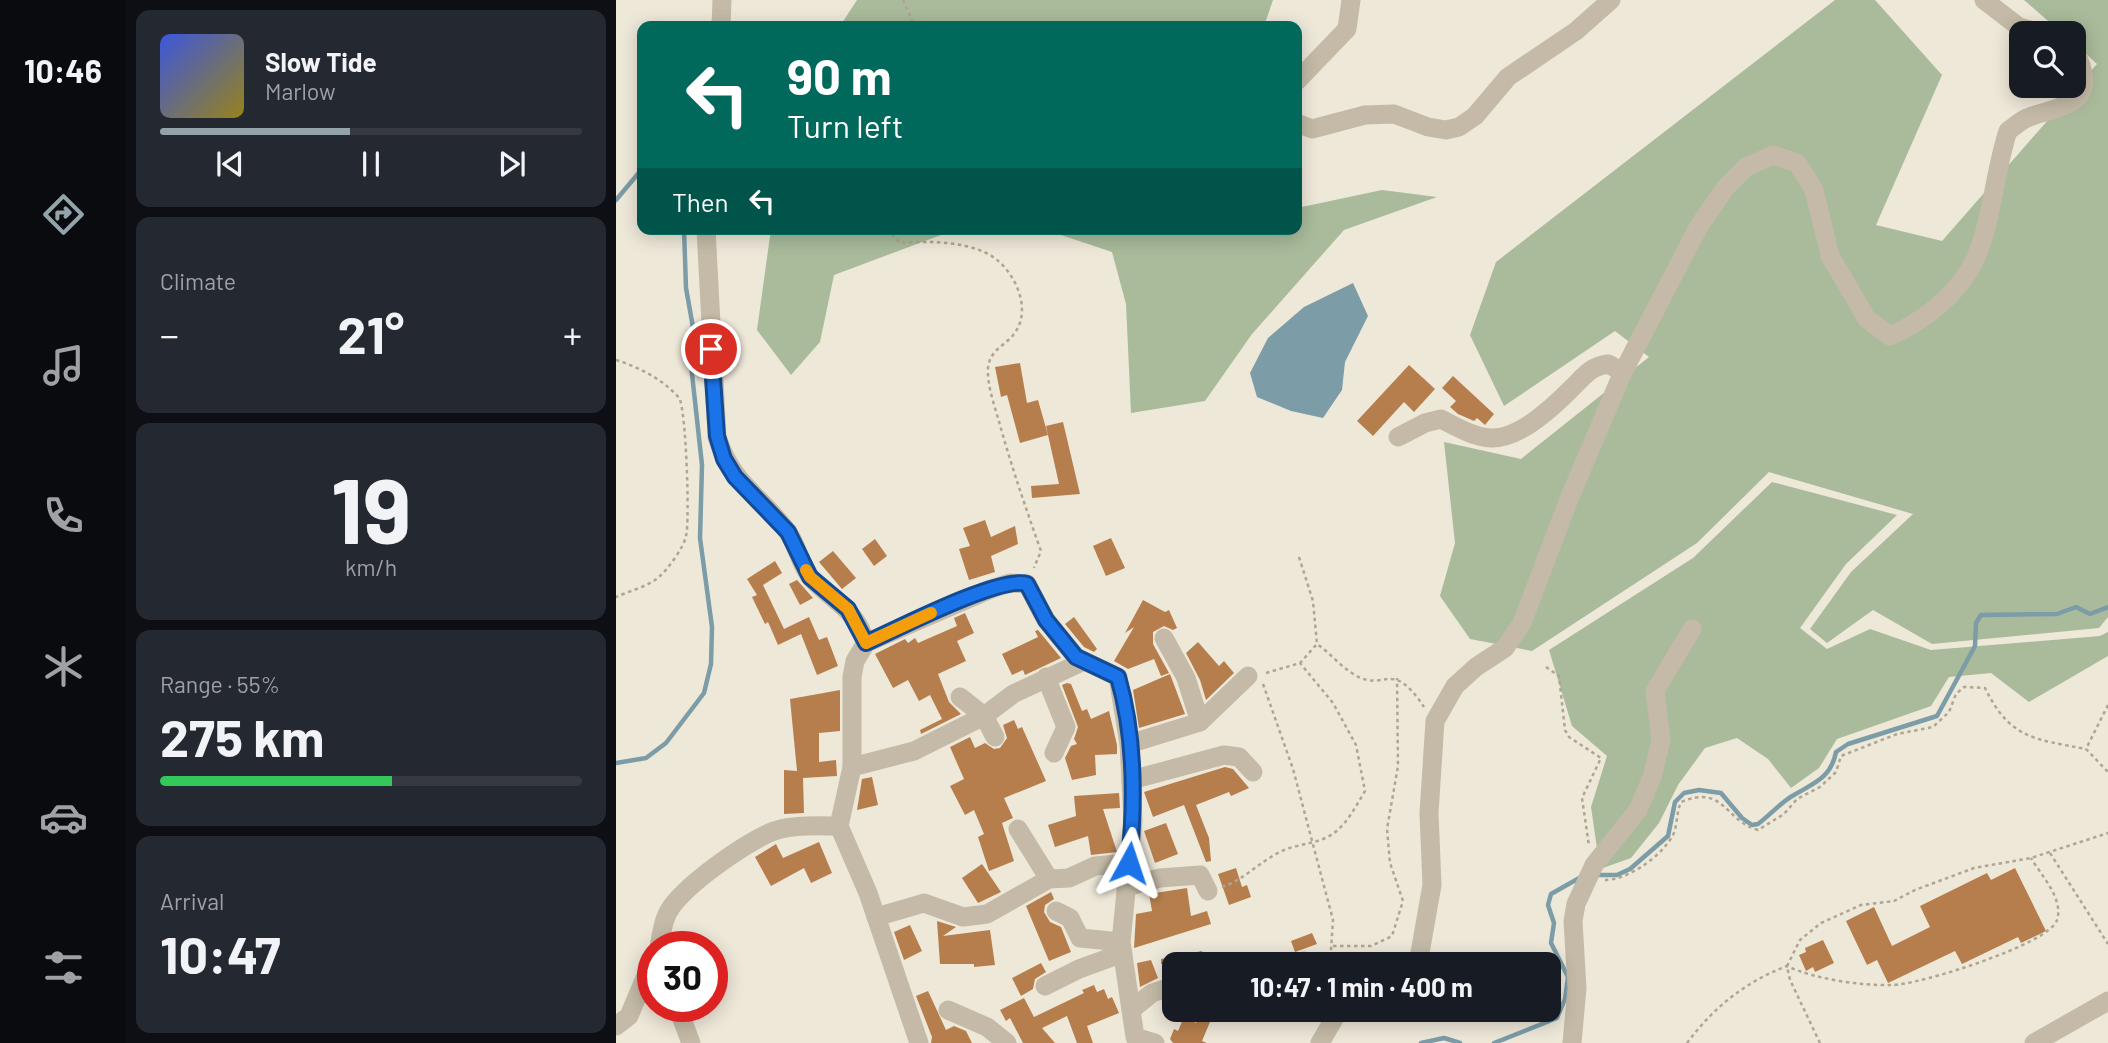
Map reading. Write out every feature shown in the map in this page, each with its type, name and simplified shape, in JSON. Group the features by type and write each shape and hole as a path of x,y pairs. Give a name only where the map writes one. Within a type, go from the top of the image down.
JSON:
{"street":[{"path":"721,21 722,0"},
{"path":"1302,76 1347,29 1350,0"},
{"path":"1302,125 1312,129 1365,115 1394,114 1428,127 1447,130 1459,127 1475,116 1508,77 1576,31 1611,0"},
{"path":"1984,0 2011,21"},
{"path":"1420,952 1432,885 1429,813 1435,721 1455,686 1476,667 1505,648 1522,623 1569,499 1623,372 1692,238 1719,197 1746,167 1773,155 1797,163 1814,190 1830,256 1867,319 1890,336 1916,325 1960,284 1978,253 2008,131 2027,118 2056,111 2074,98"},
{"path":"706,235 716,426 724,459 735,477 788,532 810,577 848,609 866,643"},
{"path":"1398,437 1424,423 1441,419 1472,435 1493,438 1512,434 1569,391 1593,367 1608,364 1623,372"},
{"path":"919,1043 876,917 839,826 852,767 852,677 855,662 866,643 1010,583 1027,584 1046,620 1082,662 1118,677 1129,744 1133,821 1122,948 1133,1040 1155,1043"},
{"path":"1572,1043 1577,988 1573,921 1589,876 1638,810 1652,777 1661,740 1656,691 1692,629"},
{"path":"1164,638 1186,678 1200,722"},
{"path":"852,767 914,751 984,716 1013,694 1082,662"},
{"path":"1129,744 1200,722 1248,676"},
{"path":"1046,677 1066,727 1054,753"},
{"path":"960,696 984,716 995,737"},
{"path":"1131,780 1224,755 1238,757 1253,772"},
{"path":"662,931 672,906 702,878 770,833 797,827 839,826"},
{"path":"1018,829 1049,879"},
{"path":"876,917 924,903 963,917 987,914 1049,879 1069,878 1095,866 1129,863"},
{"path":"1126,887 1160,877 1200,875 1208,891"},
{"path":"1056,911 1070,918 1080,938 1122,948"},
{"path":"1045,986 1122,948"},
{"path":"1130,1010 1152,993 1162,990"},
{"path":"616,1026 629,1016 637,999"},
{"path":"2034,1043 2108,1001"},
{"path":"948,1010 987,1027 1007,1043"},
{"path":"683,1022 691,1043"}],"path":[{"path":"903,0 913,21"},
{"path":"893,235 900,243 931,241 986,252 1009,274 1020,293 1024,313 1016,333 995,349 988,366 993,400 1018,490 1041,551 1027,584"},
{"path":"616,360 639,367 681,400 686,420 684,449 688,500 686,538 659,577 616,597"},
{"path":"1299,557 1313,601 1317,644 1357,676 1396,678 1413,691 1435,721"},
{"path":"1317,644 1300,663 1260,674 1293,769 1333,920 1332,952"},
{"path":"1208,891 1238,881 1244,873 1281,851 1327,837 1343,825 1365,791 1356,745 1334,703 1300,663"},
{"path":"1546,667 1559,676 1565,730 1569,737 1601,758 1582,798 1590,858 1589,876 1615,880 1636,872 1671,838 1681,802 1694,797 1722,802 1743,825 1758,830 1784,814 1797,799 1820,787 1836,772 1841,756 1847,752 1879,743 1897,734 1933,727 1949,712 1956,694 1964,687 1985,688 1997,712 2015,730 2036,740 2086,749 2108,772"},
{"path":"1333,946 1371,946 1392,936 1403,901 1390,863 1387,829 1398,766 1396,678"},
{"path":"2086,749 2108,705"},
{"path":"1686,1043 1731,995 1787,965 1800,940 1821,923 1861,905 1894,901 1915,890 1974,869 2050,853 2108,833"},
{"path":"2050,853 2108,944"},
{"path":"1787,965 1807,975 1893,985 1960,969 2026,945 2051,932 2058,919 2056,901 2031,858"},
{"path":"1787,965 1790,980 1820,1043"}],"green space":[{"path":"857,0 1273,0 1266,21 843,21"},
{"path":"1835,0 1875,0 1942,75 1876,225 1942,241 2067,98 2086,98 2086,77 2097,64 2086,54 2086,21 2048,21 2024,0 2108,0 2108,617 2099,628 1932,644 1873,610 1827,643 1810,629 1851,572 1913,514 1769,472 1697,543 1532,651 1470,639 1440,596 1455,543 1444,442 1521,459 1649,357 1615,331 1504,406 1470,335 1496,262"},
{"path":"1382,190 1437,197 1344,230 1252,334 1205,401 1131,413 1126,304 1112,252 1061,235 1302,235 1302,207"},
{"path":"770,235 941,235 834,275 820,342 791,375 757,330"},
{"path":"1772,482 1897,515 1846,564 1800,628 1827,649 1870,629 1931,650 2100,636 2108,632 2108,656 2029,702 1991,673 1949,677 1931,706 1837,739 1819,768 1791,788 1768,759 1737,738 1705,748 1678,785 1659,823 1631,858 1600,869 1591,807 1607,756 1572,726 1549,650 1693,558"}],"water":[{"path":"1353,283 1368,316 1345,362 1342,390 1323,418 1291,411 1257,397 1250,373 1268,338 1304,307"}],"building":[{"path":"1020,363 1027,403 1038,400 1048,435 1020,443 1007,395 1001,397 995,367"},
{"path":"1409,365 1435,389 1414,412 1404,402 1373,436 1357,421"},
{"path":"1453,376 1494,414 1485,425 1477,418 1474,421 1458,414 1450,407 1456,401 1442,388"},
{"path":"1063,422 1080,494 1032,498 1031,486 1059,484 1046,426"},
{"path":"985,520 991,537 1015,526 1018,544 991,556 995,572 969,580 959,549 970,546 963,528"},
{"path":"1111,538 1125,568 1106,576 1093,546"},
{"path":"875,539 887,556 874,566 862,549"},
{"path":"833,551 856,578 842,589 819,562"},
{"path":"775,561 782,573 763,585 784,629 809,617 819,640 827,637 838,666 817,675 801,634 778,645 768,622 765,624 752,597 757,595 747,579"},
{"path":"797,580 813,598 800,605 789,584"},
{"path":"1143,600 1165,612 1169,610 1177,628 1173,630 1164,626 1153,632 1153,644 1169,673 1161,676 1154,659 1128,669 1114,661 1134,627 1125,633"},
{"path":"965,613 974,633 957,641 966,661 938,674 949,702 961,714 921,734 920,730 942,719 930,695 919,701 908,680 893,688 875,654 905,639 908,643 915,638 918,643 957,626 954,618"},
{"path":"1074,617 1097,649 1094,652 1084,647 1065,624"},
{"path":"1038,630 1061,658 1025,675 1023,670 1012,675 1002,654 1038,637 1035,631"},
{"path":"1198,642 1219,666 1224,661 1234,673 1206,700 1200,680 1186,653"},
{"path":"1170,674 1185,714 1139,728 1133,690"},
{"path":"1071,684 1082,711 1087,709 1091,719 1109,711 1117,745 1117,754 1095,755 1096,775 1072,780 1065,758 1071,746 1077,744 1074,739 1078,727 1062,685"},
{"path":"840,690 840,731 819,733 819,762 836,760 837,776 803,778 804,813 784,814 784,770 797,771 790,699"},
{"path":"1014,720 1018,729 1022,727 1046,781 1004,798 1013,818 1002,823 1014,861 989,871 978,837 984,834 974,810 965,815 950,786 964,779 950,747 970,737 975,748 985,743 994,749 1000,748 1007,738 1003,725"},
{"path":"1225,767 1233,769 1249,788 1231,796 1229,792 1196,805 1209,838 1211,861 1206,862 1184,805 1153,817 1144,792"},
{"path":"872,777 878,805 857,810 862,779"},
{"path":"1119,793 1120,808 1103,809 1117,852 1091,855 1088,836 1055,847 1048,825 1076,816 1074,796"},
{"path":"1166,823 1178,854 1155,863 1144,831"},
{"path":"819,842 832,873 811,883 804,868 771,886 755,857 776,844 783,858"},
{"path":"982,864 1001,892 978,903 962,878"},
{"path":"1236,868 1242,887 1247,885 1251,897 1229,905 1218,874"},
{"path":"2015,868 2046,931 2021,943 2018,937 1962,964 1955,951 1888,983 1877,960 1867,965 1846,921 1874,907 1892,946 1930,927 1920,906 1987,873 1991,880"},
{"path":"1187,888 1191,916 1207,911 1211,924 1134,948 1136,914 1152,911 1149,894"},
{"path":"1051,892 1054,899 1045,905 1044,912 1050,922 1061,927 1071,952 1049,961 1026,906"},
{"path":"937,921 956,927 943,936 990,930 995,965 974,967 974,964 940,964"},
{"path":"910,925 922,951 904,960 894,932"},
{"path":"1312,933 1317,944 1295,952 1291,941"},
{"path":"1823,940 1834,963 1815,972 1813,967 1806,971 1799,955 1806,952 1805,948"},
{"path":"1151,960 1158,978 1140,987 1137,963"},
{"path":"1041,963 1046,972 1035,979 1033,989 1021,996 1012,978"},
{"path":"1094,985 1097,992 1104,989 1108,999 1112,997 1119,1013 1087,1026 1093,1043 1077,1043 1067,1016 1042,1028 1055,1043 1023,1043 1010,1018 1006,1021 1000,1010 1024,998 1034,1017 1084,993 1082,990"},
{"path":"928,991 946,1030 954,1026 966,1031 972,1043 931,1043 932,1037 916,996"},
{"path":"1182,1022 1210,1022 1202,1041 1207,1043 1173,1043 1170,1039 1174,1029 1178,1031"}],"waterway":[{"path":"616,200 637,175"},
{"path":"616,763 646,758 666,743 704,693 711,664 712,627 700,538 702,465 691,365 694,333 686,288 684,235"},
{"path":"1596,875 1617,875 1630,869 1668,836 1675,802 1684,793 1699,790 1721,793 1742,818 1752,825 1758,824 1785,801 1821,779 1834,761 1836,752 1848,744 1937,716 1975,646 1976,623 1981,615 2057,614 2076,607 2090,614 2108,607"},
{"path":"1494,1043 1557,1018 1565,999 1568,977 1551,943 1554,923 1548,905 1551,894 1581,877"},
{"path":"1421,1043 1444,1038 1460,1043"}],"slow traffic":[{"path":"806,570 810,577 848,609 866,643 931,613"}],"route":[{"path":"711,349 717,436 724,459 735,477 788,532 810,577 848,609 866,643 950,605 991,589 1021,582 1027,584 1029,593 1046,620 1076,657 1101,670 1115,673 1122,691 1129,744 1133,821 1129,863"}]}
